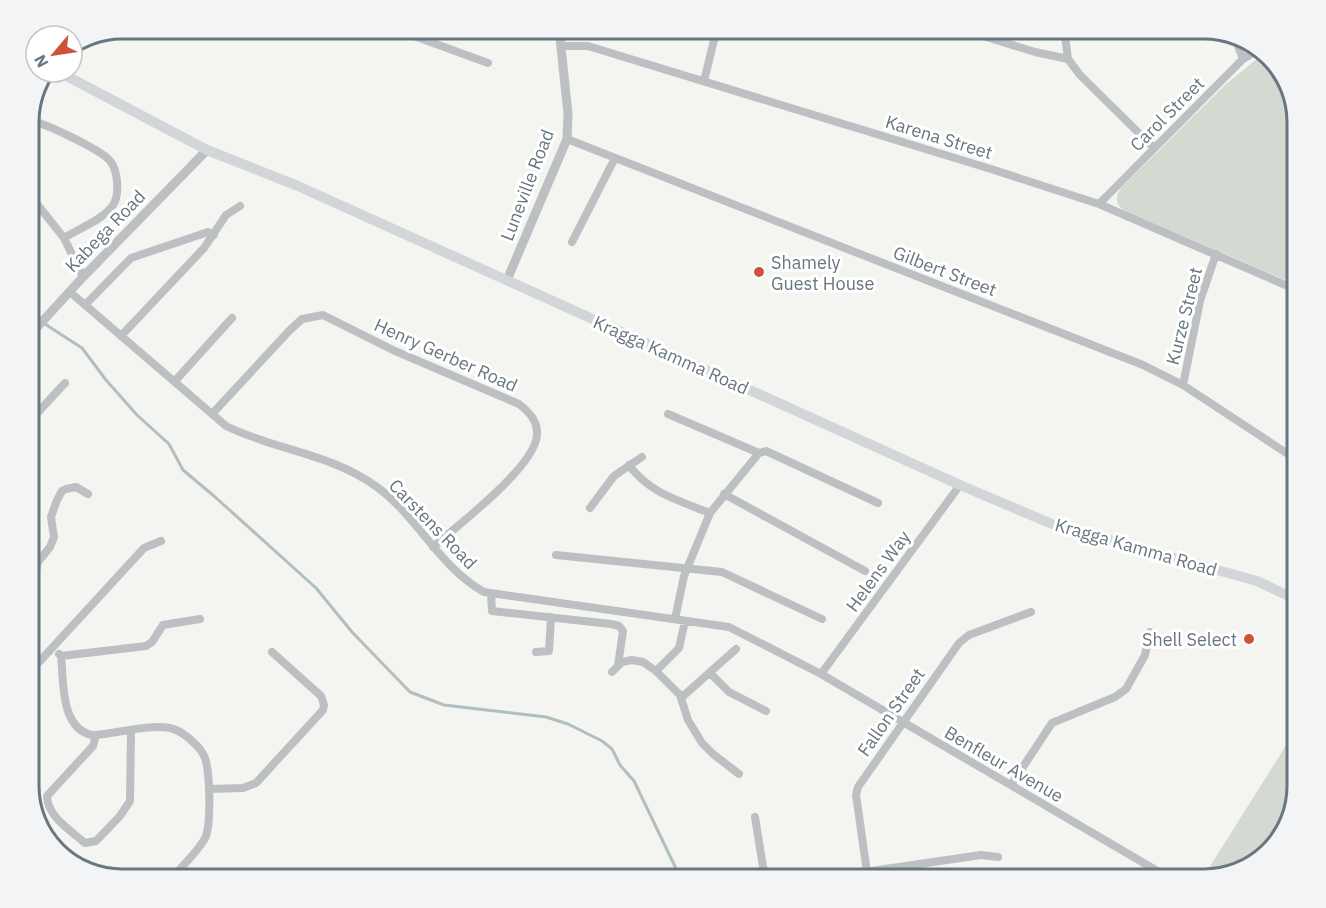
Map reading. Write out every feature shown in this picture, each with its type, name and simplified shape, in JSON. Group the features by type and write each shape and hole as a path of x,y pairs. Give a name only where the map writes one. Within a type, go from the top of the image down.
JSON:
{"main road":[{"name":"Kragga Kamma Road","path":"82,84 207,150 298,186 960,485 1060,527 1257,581 1287,595"}],"street":[{"path":"422,39 488,63"},
{"name":"Luneville Road","path":"507,280 567,139 560,39"},
{"path":"704,81 714,39"},
{"path":"993,39 1068,59"},
{"path":"1065,39 1068,59 1080,75 1154,148"},
{"name":"Karena Street","path":"561,46 588,46 1099,204 1287,285"},
{"path":"1238,47 1243,59"},
{"name":"Carol Street","path":"1099,204 1243,59 1251,54"},
{"path":"39,123 103,154 114,167 117,192 113,206 93,222 64,238"},
{"name":"Gilbert Street","path":"567,139 1143,365 1183,385 1287,453"},
{"name":"Kabega Road","path":"39,325 207,150"},
{"path":"572,242 615,158"},
{"path":"121,336 204,248 226,215 240,206"},
{"path":"39,207 64,238 83,277"},
{"path":"84,305 131,258 208,232 213,235"},
{"name":"Kurze Street","path":"1183,385 1200,301 1216,254"},
{"name":"Carstens Road","path":"67,296 84,305 226,426 250,437 333,462 356,473 393,501 446,562 474,587 491,594 729,627 821,674"},
{"name":"Henry Gerber Road","path":"212,414 302,319 323,315 395,351 519,404 530,413 537,427 533,450 526,461 488,499 433,547"},
{"path":"175,381 232,318"},
{"path":"39,411 65,383"},
{"path":"668,414 759,453"},
{"path":"675,619 680,589 710,513 759,453 766,451 878,503"},
{"path":"590,508 608,483 628,465 642,457"},
{"path":"628,465 636,476 651,488 710,513"},
{"name":"Helens Way","path":"821,674 960,485"},
{"path":"39,561 50,547 54,537 51,517 62,491 76,488 88,494"},
{"path":"724,494 865,571"},
{"path":"39,663 144,548 161,541"},
{"path":"556,555 722,572 822,620"},
{"path":"491,594 492,611 611,624 619,627 623,631 615,668 625,661 636,660 656,671 676,690 688,720 702,742 713,754 740,774"},
{"name":"Fallon Street","path":"866,869 856,791 861,782 963,639 1031,612"},
{"path":"536,652 549,651 551,617"},
{"path":"61,656 147,646 163,625 200,619"},
{"path":"656,671 679,648 685,621"},
{"path":"1011,785 1052,723 1115,698 1126,689 1145,655 1150,632"},
{"path":"53,648 61,656 68,714 71,721 84,733 96,735 171,728 187,738 205,757 209,789 207,834 180,869"},
{"path":"681,698 736,649"},
{"path":"209,789 243,788 256,783 323,710 321,696 272,652"},
{"path":"710,673 729,692 766,711"},
{"name":"Benfleur Avenue","path":"821,674 1154,869"},
{"path":"96,735 93,746 47,796 47,802 53,814 85,843 96,841 120,816 130,801 131,731"},
{"path":"755,817 764,869"},
{"path":"905,869 981,855 998,857"}],"shaded area":[{"path":"1257,59 1270,71 1281,90 1287,122 1287,281 1125,211 1119,206 1117,200 1121,188 1225,85"},
{"path":"1287,744 1285,802 1283,813 1273,832 1259,848 1246,858 1236,863 1209,869"}],"waterway":[{"path":"39,318 82,348 137,415 169,444 183,470 316,588 352,632 410,692 444,705 546,717 568,724 602,741 612,749 620,765 634,781 676,869"}],"place":[{"name":"Shamely Guest House","path":"759,272"},
{"name":"Shell Select","path":"1249,639"}]}
